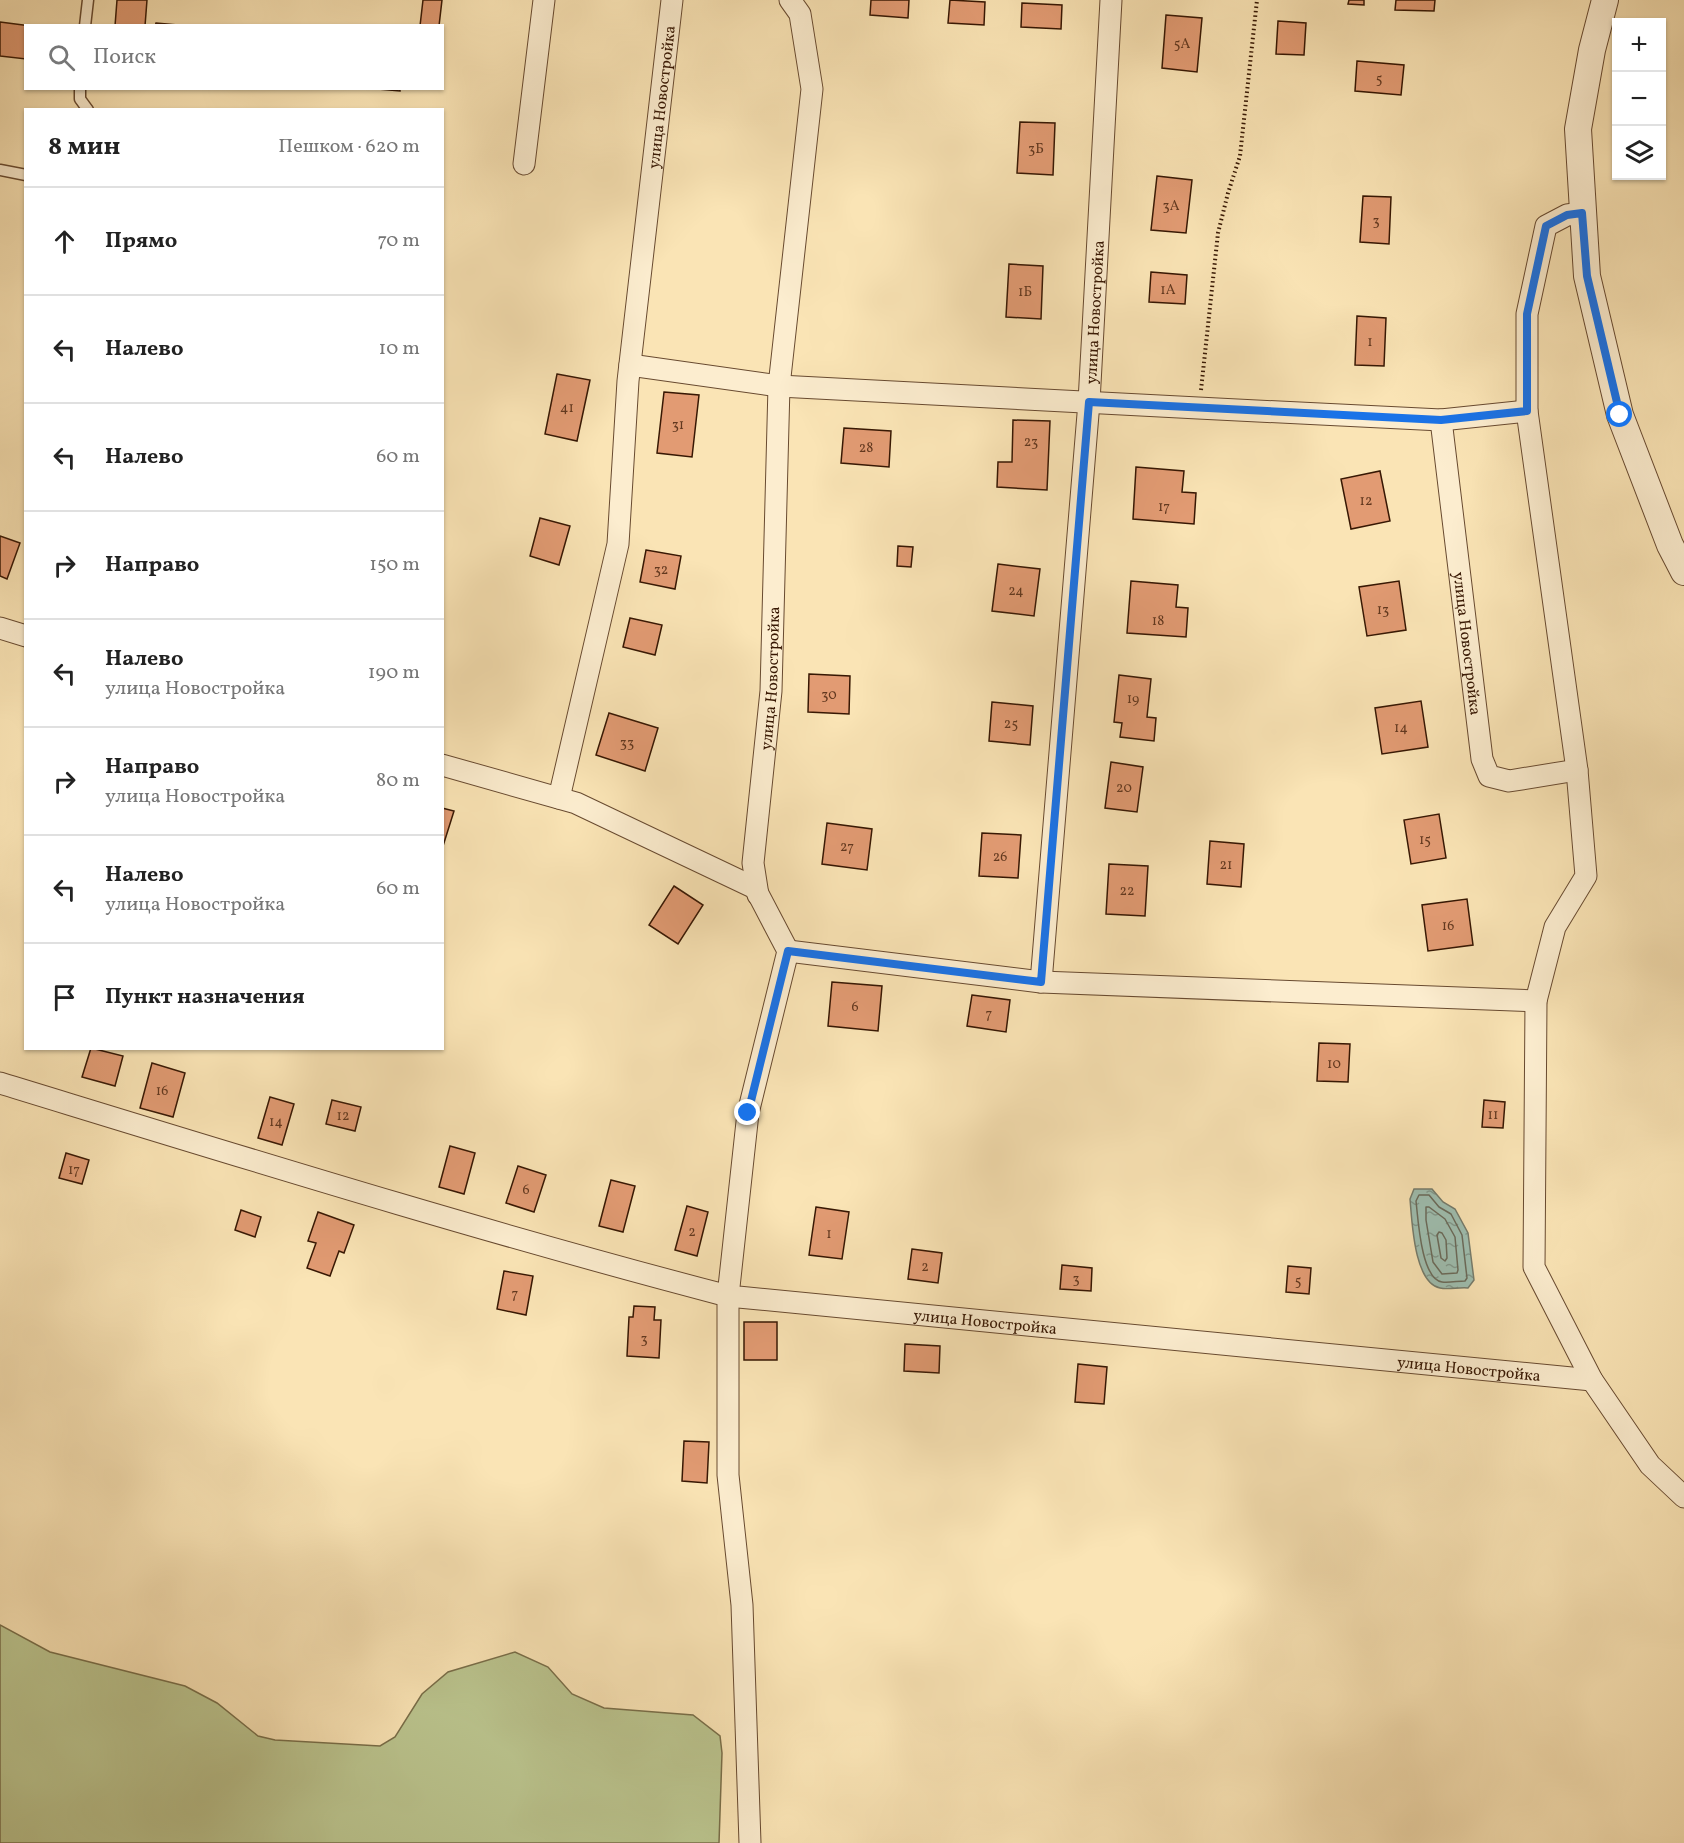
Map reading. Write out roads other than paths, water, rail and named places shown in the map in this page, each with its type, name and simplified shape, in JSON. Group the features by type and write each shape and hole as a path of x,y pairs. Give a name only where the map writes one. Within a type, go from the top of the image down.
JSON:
{"street":[{"path":"524,164 544,0"},
{"name":"улица Новостройка","path":"559,798 618,544 630,365 672,0"},
{"name":"улица Новостройка","path":"758,895 753,863 771,691 779,386 812,89 800,14 790,0"},
{"name":"улица Новостройка","path":"1041,982 1089,402 1111,0"},
{"path":"1605,0 1592,50 1578,129 1587,276 1620,415 1670,545 1684,572"},
{"path":"1582,213 1567,215 1546,226 1527,314 1527,411 1577,770 1586,876 1556,927 1536,1001 1534,1267 1592,1380 1650,1465 1684,1497"},
{"path":"630,365 779,386 1198,408 1441,420 1527,411"},
{"name":"улица Новостройка","path":"1441,420 1482,759 1490,776 1509,781 1577,770"},
{"path":"0,628 24,635"},
{"name":"улица Новостройка","path":"444,766 576,803 755,888 788,951"},
{"path":"750,1843 742,1605 728,1475 728,1296 748,1113 788,951 1041,982 1536,1001"},
{"name":"улица Новостройка","path":"0,1083 571,1253 728,1296 1592,1380"}],"lane":[{"path":"86,24 88,0"},
{"path":"80,90 80,99 87,108"},
{"path":"0,170 24,175"}],"water":[{"path":"1414,1189 1432,1189 1443,1202 1455,1209 1468,1233 1474,1280 1468,1288 1440,1288 1431,1284 1425,1275 1416,1250 1414,1236 1410,1199"}]}
